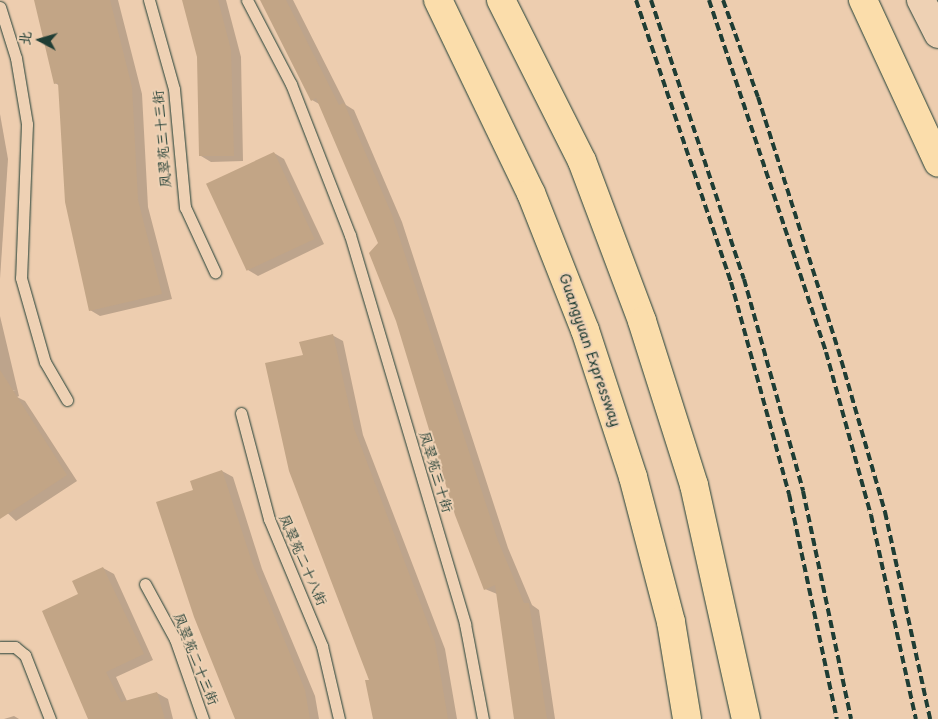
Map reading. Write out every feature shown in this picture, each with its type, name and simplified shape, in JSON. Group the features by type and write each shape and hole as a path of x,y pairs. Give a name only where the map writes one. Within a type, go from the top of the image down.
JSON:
{"highway":[{"name":"Guangyuan Expressway","path":"438,0 531,193 585,330 633,477 671,622 687,719"},
{"path":"501,0 582,161 642,321 694,486 746,719"},
{"path":"864,0 938,162"}],"main road":[{"path":"921,0 938,34"}],"lane":[{"name":"凤翠苑三十三街","path":"149,0 174,90 185,207 215,272"},
{"name":"凤翠苑三十街","path":"247,0 291,84 350,236 465,624 483,719"},
{"path":"0,7 16,58 27,124 21,278 45,362 67,400"},
{"name":"凤翠苑二十八街","path":"241,413 269,519 322,646 339,719"},
{"name":"凤翠苑二十三街","path":"145,584 175,639 204,719"},
{"path":"0,647 15,647 25,655 50,719"}],"building":[{"path":"34,0 110,0 132,87 138,200 162,294 89,311 65,202 58,83 54,84"},
{"path":"182,0 218,0 231,50 234,156 199,156 197,57"},
{"path":"260,0 286,0 339,105 344,103 392,215 498,541 524,603 529,603 547,719 514,719 495,585 484,590 455,515 396,321 369,253 378,243 316,98 311,101"},
{"path":"274,152 315,239 247,271 206,184"},
{"path":"333,334 354,428 435,642 448,719 373,719 365,680 369,680 289,471 265,363 303,355 299,342"},
{"path":"0,370 67,475 0,519"},
{"path":"222,470 252,562 305,690 310,719 235,719 194,617 156,502 193,490 190,481"},
{"path":"103,567 144,654 106,672 121,702 157,692 165,719 88,719 42,611 78,594 72,581"}],"railway":[{"path":"636,0 731,282 789,494 837,719"},
{"path":"651,0 744,279 803,491 851,719"},
{"path":"709,0 826,352 871,515 916,719"},
{"path":"723,0 758,97 838,349 885,512 930,719"}]}
